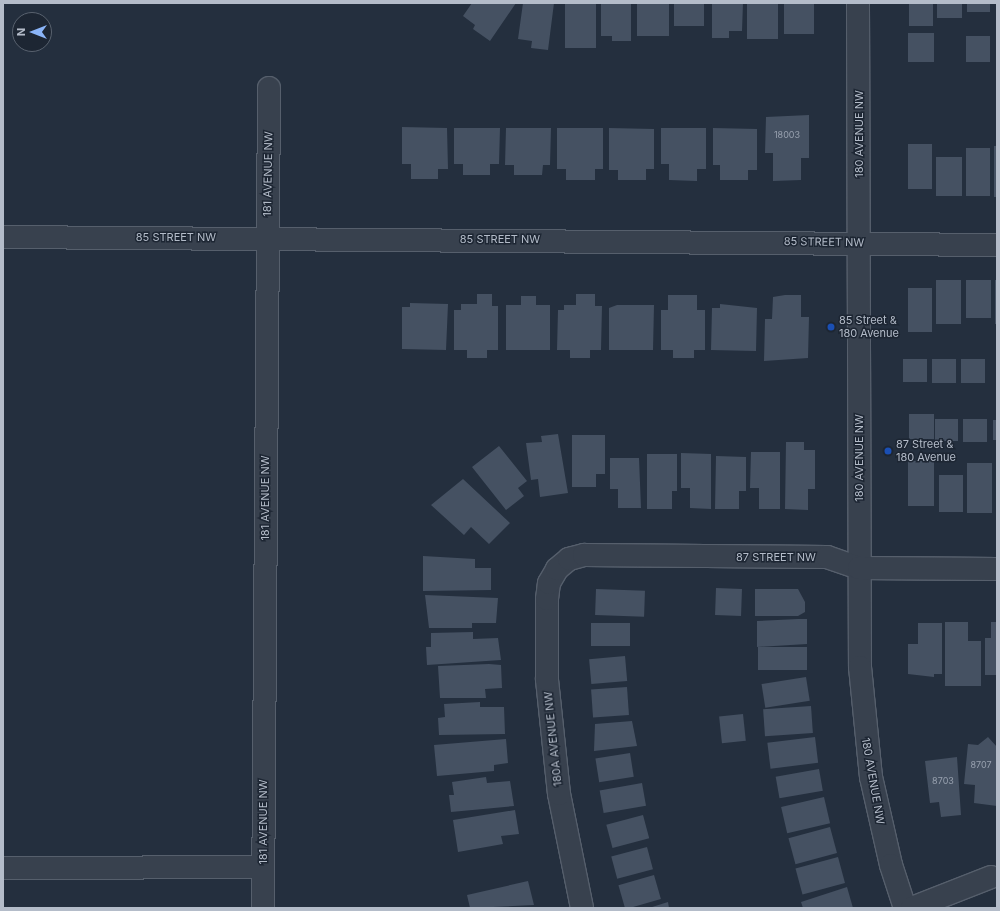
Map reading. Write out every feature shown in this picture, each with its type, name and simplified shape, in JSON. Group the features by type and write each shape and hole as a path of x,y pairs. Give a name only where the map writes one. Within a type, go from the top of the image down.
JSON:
{"street":[{"name":"180 AVENUE NW","path":"858,3 860,667 865,733 880,821 905,908"},
{"name":"181 AVENUE NW","path":"263,908 269,88"},
{"name":"85 STREET NW","path":"3,236 858,242 997,245"},
{"name":"87 STREET NW","path":"557,569 569,560 584,555 827,557 860,568 997,569"},
{"name":"180A AVENUE NW","path":"557,569 549,583 547,599 548,679 559,794 582,908"},
{"path":"3,868 263,867"},
{"path":"912,908 991,877"}],"building":[{"path":"472,3 516,3 490,41 473,29 475,25 463,16"},
{"path":"523,3 554,3 548,50 531,48 532,41 518,39"},
{"path":"565,3 596,3 596,48 565,48"},
{"path":"601,3 631,3 631,41 612,41 612,36 601,36"},
{"path":"637,3 669,3 669,36 637,36"},
{"path":"674,3 704,3 704,26 674,26"},
{"path":"712,3 743,3 742,31 729,31 729,38 712,38"},
{"path":"747,3 778,3 778,39 747,39"},
{"path":"784,3 814,3 814,34 784,34"},
{"path":"909,3 933,3 933,26 909,26"},
{"path":"937,3 962,3 962,18 937,18"},
{"path":"967,3 990,3 990,12 967,12"},
{"path":"908,33 934,33 934,62 908,62"},
{"path":"966,36 990,36 990,62 966,62"},
{"path":"809,115 809,158 801,158 801,180 773,181 773,153 765,153 766,117"},
{"path":"402,127 447,128 448,169 438,169 438,179 411,179 411,164 402,164"},
{"path":"454,128 500,128 499,164 490,164 490,175 463,175 463,164 454,164"},
{"path":"506,128 551,128 550,165 543,165 542,175 514,175 514,165 505,165"},
{"path":"557,128 603,128 603,169 595,169 595,180 566,180 566,169 557,169"},
{"path":"609,128 654,129 654,169 646,169 646,180 618,180 618,170 609,170"},
{"path":"661,128 706,128 706,169 697,169 697,181 669,180 669,164 661,164"},
{"path":"713,128 757,129 757,170 748,170 748,180 720,180 720,165 713,165"},
{"path":"908,144 932,144 932,189 908,189"},
{"path":"994,146 997,146 997,197 994,197"},
{"path":"966,148 990,148 990,196 966,196"},
{"path":"936,157 962,157 962,196 936,196"},
{"path":"936,280 961,280 961,324 936,324"},
{"path":"966,280 991,280 991,318 966,318"},
{"path":"995,280 997,280 997,324 995,324"},
{"path":"908,288 932,288 932,332 908,332"},
{"path":"477,294 492,294 492,306 498,306 498,350 487,350 487,358 467,358 467,350 454,350 454,310 461,310 461,304 477,304"},
{"path":"576,294 595,294 595,306 602,306 601,350 590,350 590,358 570,358 570,350 557,350 558,310 564,310 564,305 576,305"},
{"path":"668,295 697,295 697,310 705,310 705,350 694,350 694,358 673,358 673,350 661,350 661,310 668,310"},
{"path":"801,295 801,317 809,317 808,358 764,361 765,319 772,319 773,297"},
{"path":"521,296 536,296 536,305 550,305 550,350 506,350 506,305 521,305"},
{"path":"410,303 448,304 446,350 402,349 402,307 410,307"},
{"path":"720,304 757,308 756,351 711,350 712,308 720,308"},
{"path":"617,305 654,305 653,350 609,350 609,308"},
{"path":"903,359 927,359 927,382 903,382"},
{"path":"932,359 956,359 956,383 932,383"},
{"path":"961,359 985,359 985,383 961,383"},
{"path":"909,414 934,414 934,439 909,439"},
{"path":"935,419 958,419 958,441 935,441"},
{"path":"963,419 987,419 987,442 963,442"},
{"path":"993,420 997,420 997,440 993,440"},
{"path":"558,434 568,493 540,497 538,479 531,480 526,443 542,442 541,436"},
{"path":"572,435 605,435 605,474 596,474 596,487 572,487"},
{"path":"786,442 804,442 804,450 815,450 815,489 808,489 808,510 785,509"},
{"path":"499,446 527,481 518,488 524,496 506,510 472,467"},
{"path":"751,452 780,452 780,509 759,509 759,488 750,488"},
{"path":"681,453 711,454 711,509 690,508 690,488 681,488"},
{"path":"647,454 677,454 677,491 672,491 672,509 647,509"},
{"path":"716,456 746,457 746,491 739,491 739,509 715,509"},
{"path":"610,458 639,458 641,508 618,508 618,489 610,489"},
{"path":"908,461 934,461 934,506 908,506"},
{"path":"967,463 992,463 992,513 967,513"},
{"path":"939,475 963,475 963,512 939,512"},
{"path":"463,479 510,523 489,544 471,527 464,535 431,505"},
{"path":"423,556 475,559 475,568 491,568 491,590 423,591"},
{"path":"716,588 742,589 741,616 715,615"},
{"path":"596,589 645,591 644,617 595,615"},
{"path":"755,589 798,589 805,602 805,612 798,616 755,616"},
{"path":"425,595 498,598 496,623 472,623 472,628 429,628"},
{"path":"807,619 807,644 757,647 757,621"},
{"path":"945,622 968,622 968,641 981,641 981,686 945,686"},
{"path":"991,622 997,622 997,675 985,675 985,638 991,638"},
{"path":"591,623 630,623 630,646 591,646"},
{"path":"918,623 942,623 942,674 934,674 934,677 908,674 908,644 918,644"},
{"path":"473,632 473,639 498,638 501,660 427,665 426,647 431,647 431,633"},
{"path":"758,647 807,647 807,670 758,670"},
{"path":"625,656 627,681 591,684 589,659"},
{"path":"501,665 502,688 485,689 486,698 440,698 438,666"},
{"path":"806,677 810,701 765,708 762,684"},
{"path":"627,687 629,715 593,717 591,690"},
{"path":"480,702 480,707 504,707 505,734 439,735 438,718 445,717 444,704"},
{"path":"811,706 813,733 765,736 763,709"},
{"path":"743,714 746,741 722,743 719,717"},
{"path":"632,721 637,746 594,751 595,724"},
{"path":"815,737 818,763 771,769 767,743"},
{"path":"988,737 997,747 997,806 974,803 975,785 964,784 968,744 978,745"},
{"path":"506,739 508,763 494,765 494,771 437,776 434,745"},
{"path":"630,753 634,777 599,782 595,758"},
{"path":"957,757 961,815 941,817 939,802 930,803 925,761"},
{"path":"819,769 823,791 779,798 776,777"},
{"path":"486,777 487,783 510,781 514,806 451,812 449,795 454,795 452,782"},
{"path":"642,783 646,806 604,813 600,790"},
{"path":"824,797 830,823 787,833 781,807"},
{"path":"515,810 519,834 501,836 503,844 458,852 453,820"},
{"path":"643,815 649,838 613,848 606,825"},
{"path":"830,827 837,853 795,864 788,838"},
{"path":"647,847 653,869 617,879 611,857"},
{"path":"838,857 845,883 802,894 795,868"},
{"path":"654,875 661,899 625,908 618,885"},
{"path":"528,881 534,905 470,908 467,895"},
{"path":"847,887 853,908 803,908 801,902"},
{"path":"668,902 669,908 649,908"}],"place":[{"name":"85 Street & 180 Avenue","path":"831,327"},
{"name":"87 Street & 180 Avenue","path":"888,451"}]}
